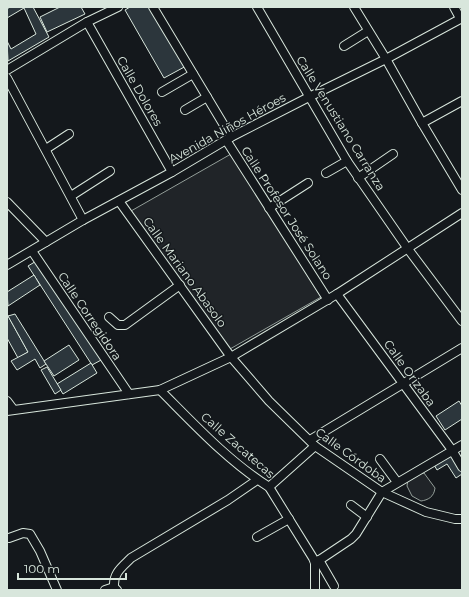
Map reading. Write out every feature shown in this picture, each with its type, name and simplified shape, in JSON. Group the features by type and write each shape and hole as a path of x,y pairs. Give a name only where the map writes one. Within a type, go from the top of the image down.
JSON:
{"street":[{"path":"7,70 87,22 118,7"},
{"name":"Calle Profesor José Solano","path":"153,7 207,97 269,208 328,300"},
{"name":"Calle Venustiano Carranza","path":"257,7 358,178 408,249 462,321"},
{"path":"354,7 462,190"},
{"path":"454,7 461,18"},
{"name":"Avenida Niños Héroes","path":"7,265 83,220 172,172 229,138 386,59 461,18"},
{"name":"Calle Dolores","path":"87,22 172,172"},
{"path":"344,46 368,30"},
{"path":"162,92 193,74"},
{"path":"7,78 83,220"},
{"path":"185,110 207,97"},
{"path":"422,123 462,101"},
{"path":"46,149 69,134"},
{"path":"358,178 393,154"},
{"path":"326,174 347,161"},
{"path":"71,196 110,171"},
{"path":"269,208 308,183"},
{"name":"Calle Mariano Abasolo","path":"119,201 231,357"},
{"path":"7,202 46,242"},
{"path":"7,401 10,410 160,390 231,357 328,300 462,213"},
{"name":"Calle Corregidora","path":"32,251 129,394"},
{"path":"109,317 118,325 123,326 180,285"},
{"name":"Calle Orizaba","path":"337,294 452,450 462,467"},
{"path":"269,487 312,443 462,348"},
{"name":"Calle Córdoba","path":"231,357 269,401 312,443 382,492 426,512 455,519 462,519"},
{"name":"Calle Zacatecas","path":"160,390 214,443 257,480 269,487 310,553 317,561 315,590"},
{"path":"334,586 317,561 351,539 361,528 382,492 452,450 462,446"},
{"path":"380,459 397,482"},
{"path":"105,590 115,588 115,576 117,572 131,558 228,500 257,480"},
{"path":"351,505 367,517"},
{"path":"257,537 289,519"},
{"path":"9,538 23,533 30,534 40,551 58,590"}],"shaded area":[{"path":"231,154 321,297 230,349 131,211"},
{"path":"424,473 435,488 430,498 421,501 412,496 407,486 408,479"}],"building":[{"path":"10,7 33,7 49,37 8,61 7,41 11,49 36,34 24,8 7,18 7,9"},
{"path":"60,7 81,7 85,14 47,32 40,17"},
{"path":"130,7 153,7 188,65 164,78 125,10"},
{"path":"38,260 103,359 92,365 28,266"},
{"path":"34,275 40,285 8,306 7,292"},
{"path":"7,314 28,352 18,358 7,338"},
{"path":"15,314 46,364 40,368 35,359 17,370 11,361 28,352 8,316"},
{"path":"69,345 79,360 54,376 44,361"},
{"path":"91,363 97,373 63,394 57,384"},
{"path":"47,367 61,390 55,394 41,370"},
{"path":"459,401 462,406 462,419 445,430 436,416"},
{"path":"451,451 462,468 462,474 456,478 447,464 437,470 433,463"}]}
